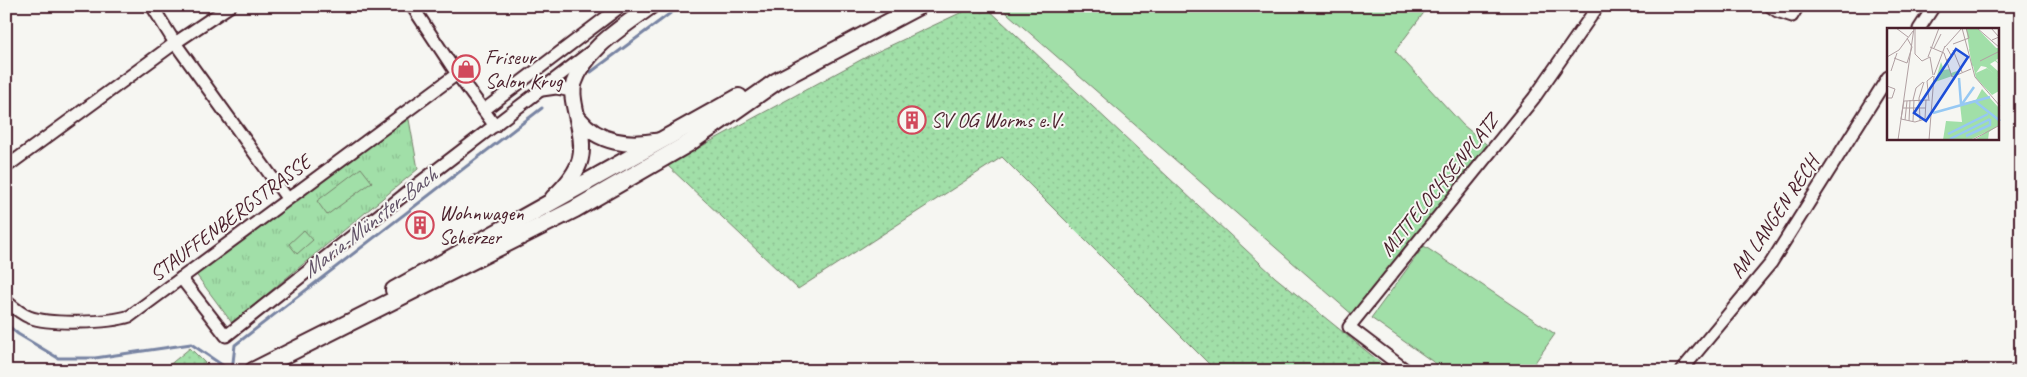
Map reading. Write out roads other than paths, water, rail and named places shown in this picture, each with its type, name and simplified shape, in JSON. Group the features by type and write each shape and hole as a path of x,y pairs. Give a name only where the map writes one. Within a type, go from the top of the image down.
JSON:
{"main road":[{"path":"260,367 440,279 576,209 689,143 778,81 908,6"},
{"path":"260,367 302,341 546,204 862,33 919,6"}],"street":[{"path":"152,6 175,43 287,198"},
{"path":"6,167 175,43 230,6"},
{"path":"412,6 495,126"},
{"path":"484,110 621,6"},
{"path":"181,278 226,336 418,184 651,6"},
{"name":"MITTELOCHSENPLATZ","path":"1407,371 1349,327 1534,98 1598,6"},
{"path":"1770,6 1792,16 1798,6"},
{"path":"1920,28 1934,6"},
{"path":"546,204 565,187 576,171 580,161 583,141 572,91 580,69 597,48"},
{"name":"STAUFFENBERGSTRASSE","path":"6,302 29,317 46,320 88,322 119,320 130,316 287,198 458,74"},
{"name":"AM LANGEN RECH","path":"1681,371 1771,263 1887,79"},
{"path":"542,90 556,88 572,91"},
{"path":"577,118 591,132 613,142 632,144 663,140"},
{"path":"2016,371 2021,367"}],"waterway":[{"name":"Maria-Münster-Bach","path":"591,72 680,6"},
{"name":"Maria-Münster-Bach","path":"232,371 235,345 542,108"},
{"path":"6,324 18,334 58,358 95,358 191,344 231,371"}],"place":[{"name":"Friseur Salon Krug","path":"466,69"},
{"name":"SV OG Worms e.V.","path":"912,120"},
{"name":"Wohnwagen Scherzer","path":"420,225"}]}
